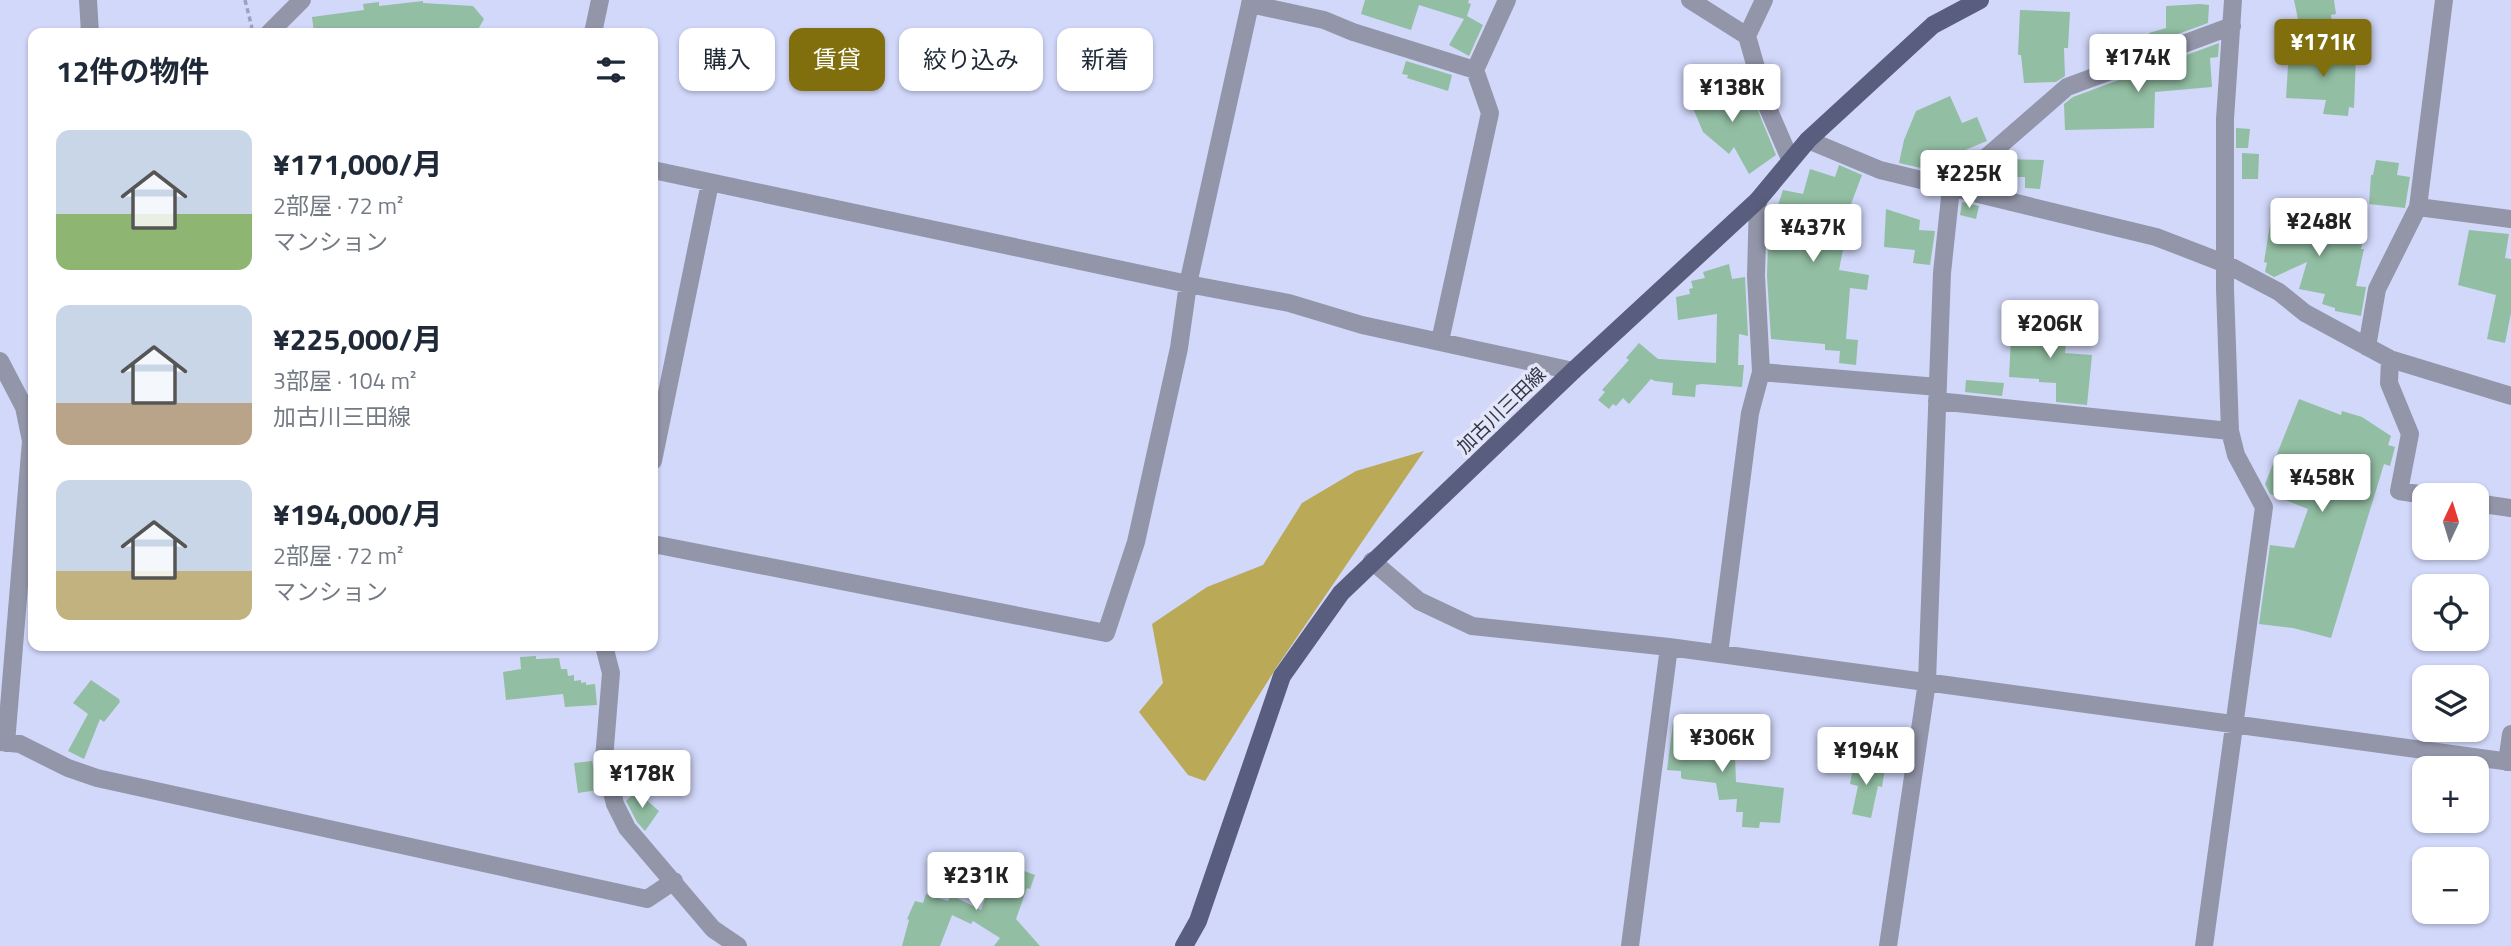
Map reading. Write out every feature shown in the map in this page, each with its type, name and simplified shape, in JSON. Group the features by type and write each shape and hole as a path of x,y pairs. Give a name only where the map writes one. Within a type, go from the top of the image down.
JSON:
{"main road":[{"name":"加古川三田線","path":"1184,946 1198,921 1282,676 1341,593 1573,370 1758,200 1808,140 1933,25 1980,0"}],"street":[{"path":"88,0 90,28"},
{"path":"274,28 302,0"},
{"path":"594,28 600,0"},
{"path":"1440,341 1490,113 1475,69 1507,0"},
{"path":"1690,0 1747,36"},
{"path":"1764,0 1747,36 1767,106 1790,159"},
{"path":"2204,946 2264,507 2236,455 2231,431 2225,289 2225,119 2233,0"},
{"path":"2367,347 2377,289 2418,207 2444,0"},
{"path":"658,545 1106,633 1136,542 1179,348 1188,284 1250,2 1324,20 1353,32 1475,69"},
{"path":"1888,946 1927,682 1942,273 1951,188 2067,87 2232,26"},
{"path":"1808,140 1880,170 2156,237 2226,264 2279,292 2305,313 2390,359 2511,396"},
{"path":"658,171 1289,303 1362,325 1573,370"},
{"path":"658,437 710,183"},
{"path":"1719,654 1750,413 1761,372 1756,276 1758,200"},
{"path":"2418,207 2511,219"},
{"path":"2390,359 2389,383 2410,434 2399,491 2412,493"},
{"path":"0,361 24,407 28,426"},
{"path":"1761,372 2231,431"},
{"path":"28,473 3,742 20,744 68,768 97,778 647,899 674,881"},
{"path":"2489,505 2511,508"},
{"path":"1372,561 1419,601 1472,626 1670,647 2509,762 2511,734"},
{"path":"1630,946 1670,647"},
{"path":"605,651 611,673 604,759 615,804 627,828 713,929 738,946"}],"path":[{"path":"245,0 253,28"}],"shaded area":[{"path":"1424,451 1278,665 1205,781 1188,775 1139,712 1163,683 1152,624 1207,587 1263,565 1302,503 1356,471"}],"building":[{"path":"1365,0 1469,0 1468,3 1471,4 1467,16 1483,25 1469,56 1449,45 1464,19 1419,5 1411,30 1361,14"},
{"path":"2294,0 2334,0 2336,14 2331,15 2332,23 2300,29"},
{"path":"423,1 473,6 484,19 479,28 313,28 312,17 364,10 363,4 379,2 379,6"},
{"path":"2209,5 2208,23 2151,44 2149,33 2166,28 2166,6"},
{"path":"2020,10 2070,12 2068,48 2064,48 2065,76 2056,82 2024,83 2021,55 2018,55"},
{"path":"2219,43 2218,57 2210,58 2212,87 2155,92 2154,128 2065,130 2064,104 2073,97"},
{"path":"2289,49 2342,52 2342,55 2356,56 2354,108 2349,107 2348,116 2323,114 2326,100 2286,98"},
{"path":"1406,61 1452,75 1448,91 1407,78 1408,75 1402,74"},
{"path":"1725,79 1737,108 1754,101 1776,155 1749,174 1734,147 1729,154 1703,132 1685,89 1702,83 1705,88"},
{"path":"1950,96 1962,123 1977,117 1987,141 1926,166 1925,169 1899,163 1904,140 1916,111"},
{"path":"2236,128 2250,129 2248,148 2236,148"},
{"path":"2242,153 2259,154 2258,179 2242,179"},
{"path":"2002,159 2044,160 2040,189 2025,188 2025,177 1998,177 1998,162"},
{"path":"2376,160 2399,163 2397,175 2410,177 2405,208 2369,204 2371,175"},
{"path":"1839,165 1862,175 1851,204 1850,229 1847,229 1839,270 1869,275 1867,290 1850,288 1846,339 1858,340 1856,365 1839,363 1840,351 1825,350 1825,344 1771,339 1767,276 1769,210 1776,211 1783,190 1803,194 1810,169 1835,177"},
{"path":"1962,202 1979,206 1976,219 1960,215"},
{"path":"1886,209 1920,220 1919,230 1935,231 1930,265 1913,263 1915,250 1884,247"},
{"path":"2272,212 2319,218 2319,221 2365,232 2356,286 2366,287 2361,316 2335,311 2335,308 2322,304 2325,294 2299,289 2307,262 2274,277 2265,272 2267,263 2264,262"},
{"path":"2469,230 2509,234 2505,258 2511,259 2511,313 2505,343 2487,339 2496,295 2458,285"},
{"path":"1729,264 1732,279 1745,277 1748,336 1739,334 1738,365 1744,365 1742,387 1702,384 1696,385 1695,397 1672,395 1673,383 1651,379 1629,404 1623,398 1609,409 1598,400 1605,392 1602,390 1629,360 1626,358 1639,343 1658,359 1716,363 1717,314 1678,320 1676,297 1690,294 1689,289 1693,288 1691,281 1705,278 1703,272"},
{"path":"2012,321 2068,325 2065,353 2092,355 2087,405 2056,402 2056,383 2009,377"},
{"path":"1966,380 2004,383 2002,396 1965,392"},
{"path":"2299,399 2341,415 2342,411 2362,417 2391,436 2388,445 2395,447 2390,466 2384,464 2331,638 2293,628 2259,624 2270,545 2294,548 2308,509 2270,494 2265,484"},
{"path":"536,656 536,659 559,658 561,669 567,669 568,676 574,675 574,681 581,680 581,683 586,682 586,685 595,684 597,705 565,707 563,694 506,700 503,672 521,669 520,657"},
{"path":"91,680 120,702 104,722 100,719 84,759 68,751 88,714 73,703"},
{"path":"1673,723 1686,724 1729,739 1723,754 1735,755 1736,782 1784,788 1780,823 1760,822 1759,828 1742,827 1743,812 1736,812 1737,799 1719,800 1716,783 1683,779 1681,771 1667,770"},
{"path":"592,761 598,790 578,793 574,763"},
{"path":"1854,762 1885,768 1882,787 1878,786 1871,818 1852,814 1858,786 1850,784"},
{"path":"636,791 659,811 645,831 626,801"},
{"path":"999,857 1014,863 1013,867 1035,875 1030,889 1027,888 1016,919 1040,946 994,946 1000,938 973,921 971,924 952,915 940,946 902,946 909,920 907,919 915,901 923,903 926,894 948,901 951,895 981,910"}]}
